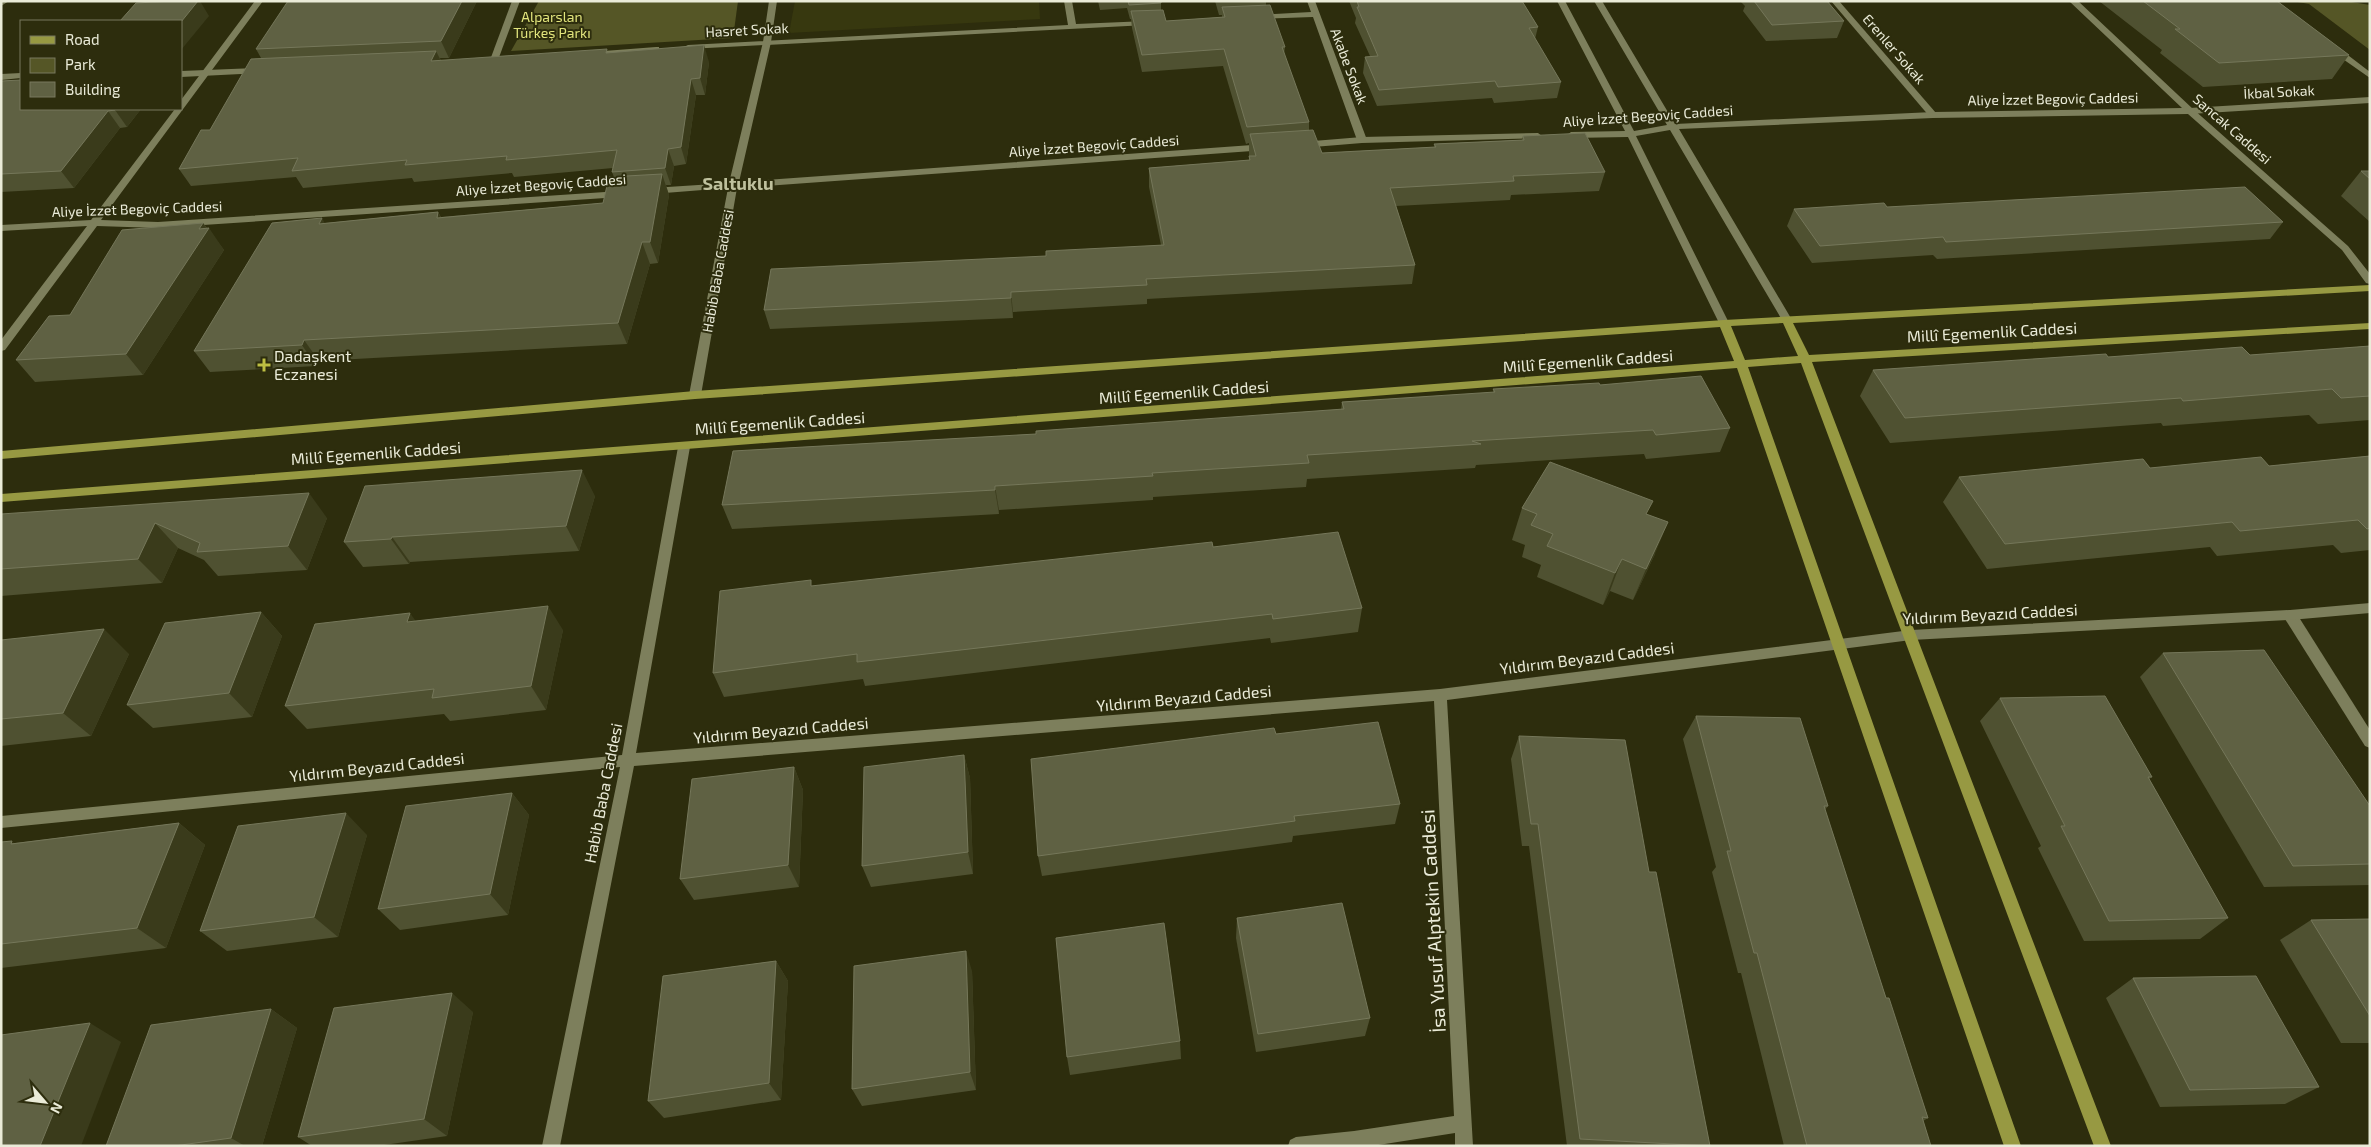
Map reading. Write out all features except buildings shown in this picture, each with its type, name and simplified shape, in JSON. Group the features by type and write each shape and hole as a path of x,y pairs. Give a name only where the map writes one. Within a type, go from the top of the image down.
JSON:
{"main road":[{"name":"Millî Egemenlik Caddesi","path":"1,455 695,394 1724,323 2370,288"},
{"path":"1787,320 1804,359 1911,635 2103,1146"},
{"path":"1724,323 1742,366 2013,1146"},
{"name":"Millî Egemenlik Caddesi","path":"1,498 1742,366 1804,359 2370,326"}],"street":[{"path":"1,4 5,1"},
{"path":"182,105 259,1"},
{"path":"494,60 516,1"},
{"name":"Habib Baba Caddesi","path":"695,394 733,186 766,42 773,1"},
{"path":"1068,1 1072,27"},
{"name":"Akabe Sokak","path":"1311,1 1362,140"},
{"path":"1561,1 1631,134 1724,323"},
{"path":"1598,1 1787,320"},
{"name":"Erenler Sokak","path":"1835,1 1933,115"},
{"name":"Sancak Caddesi","path":"2073,1 2190,111 2346,248 2370,281"},
{"path":"1247,18 1315,14"},
{"name":"Hasret Sokak","path":"679,48 1159,22"},
{"path":"2326,42 2370,76"},
{"path":"581,54 669,48"},
{"path":"484,60 504,59"},
{"path":"182,74 265,71"},
{"path":"1,76 20,76"},
{"name":"İkbal Sokak","path":"2190,111 2370,100"},
{"path":"1,348 179,110"},
{"name":"Aliye İzzet Begoviç Caddesi","path":"1293,145 1362,140 1631,134 1673,127 1933,115 2190,111"},
{"name":"Aliye İzzet Begoviç Caddesi","path":"1,228 95,223 158,225 1274,147"},
{"name":"Habib Baba Caddesi","path":"551,1146 628,760 684,447"},
{"name":"Yıldırım Beyazıd Caddesi","path":"1,822 628,760 1440,695 1911,635 2290,616 2370,608"},
{"path":"2290,616 2370,742"},
{"name":"İsa Yusuf Alptekin Caddesi","path":"1440,695 1464,1146"},
{"path":"1296,1146 1354,1140 1464,1123"}],"shaded area":[{"path":"795,1 1039,1 1040,19 789,33"}],"green space":[{"name":"Alparslan Türkeş Parkı","path":"539,1 738,1 733,38 511,51"},
{"path":"2292,1 2346,1 2370,5 2370,50 2309,4"}],"place":[{"name":"Dadaşkent Eczanesi","path":"264,365"}],"district":[{"name":"Saltuklu","path":"738,184"}]}
